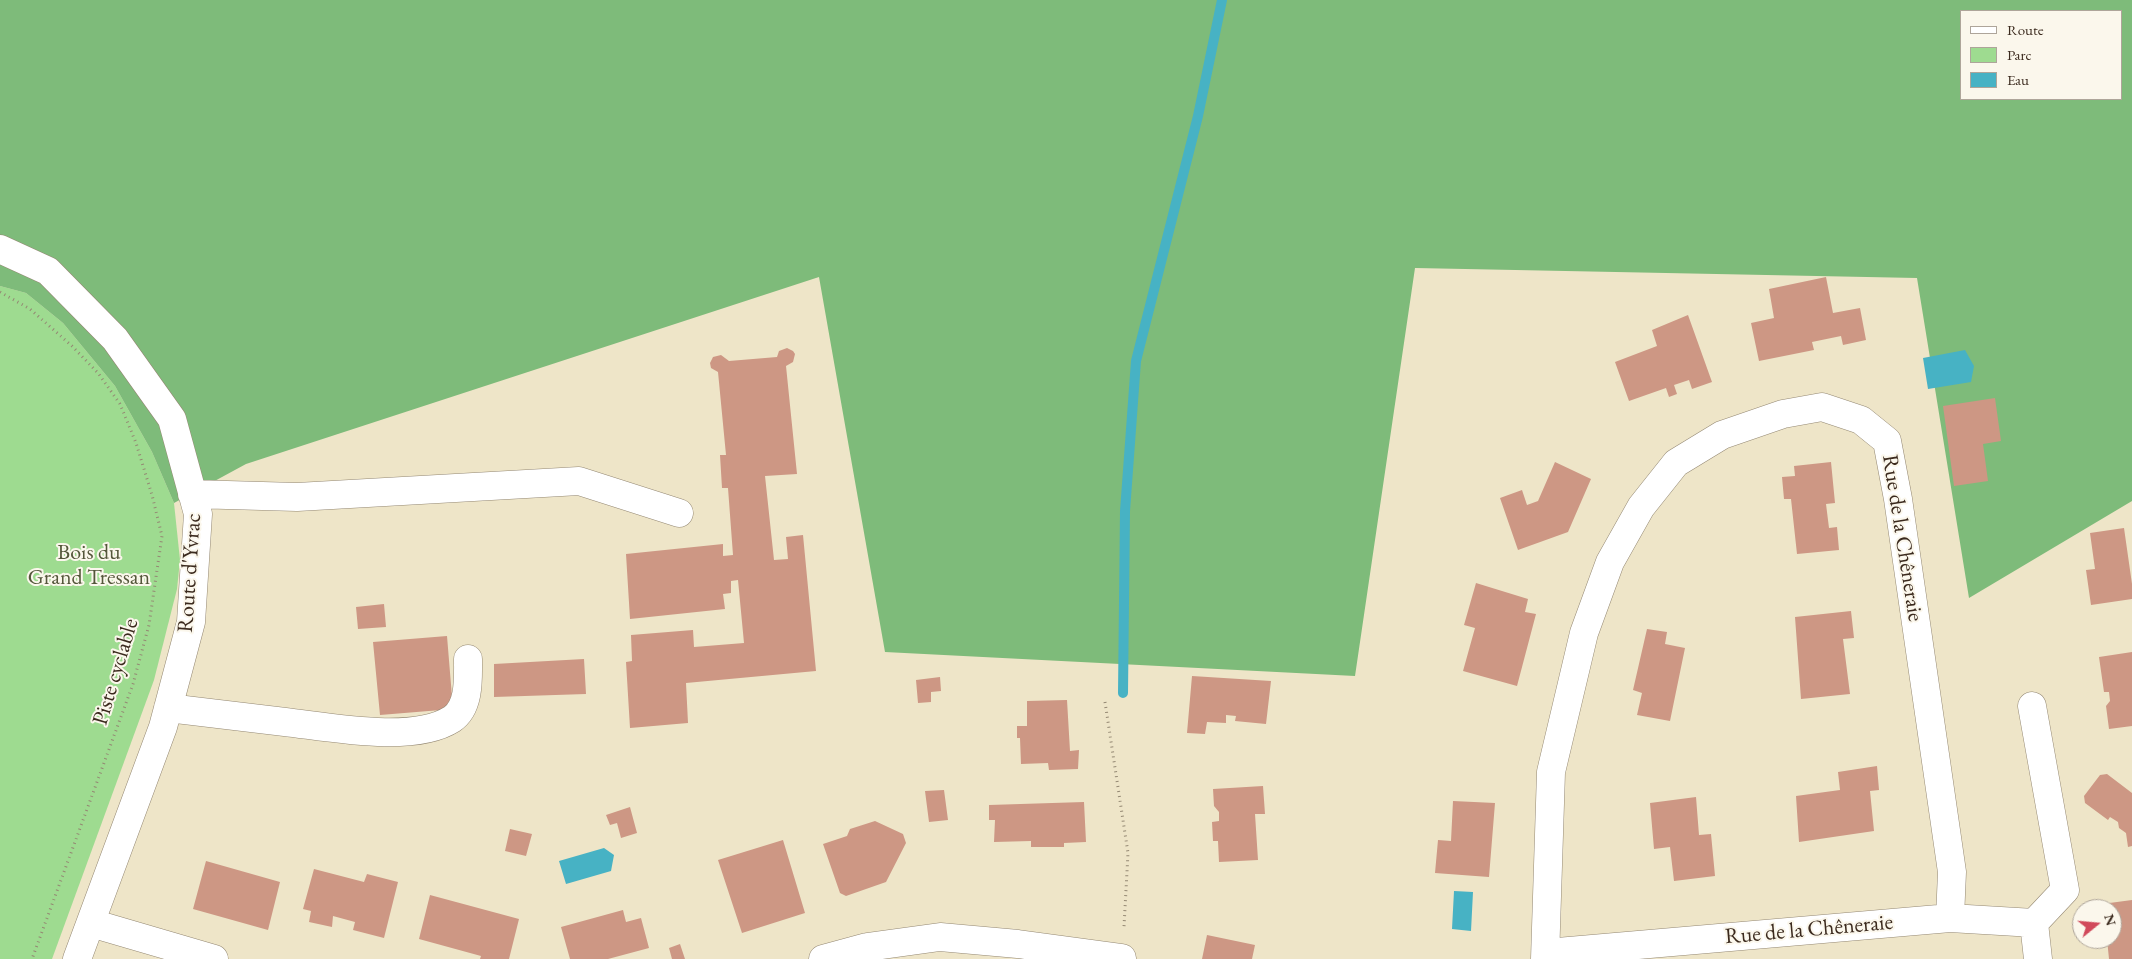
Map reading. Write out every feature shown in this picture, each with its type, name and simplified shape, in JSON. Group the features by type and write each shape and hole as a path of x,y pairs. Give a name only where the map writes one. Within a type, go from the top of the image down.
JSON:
{"street":[{"name":"Route d'Yvrac","path":"0,249 48,271 115,338 172,419 198,514 191,622 163,727 77,959"},
{"name":"Rue de la Chêneraie","path":"1822,407 1861,420 1887,441 1898,499 1952,872 1950,918 1545,956 1551,772 1584,633 1610,562 1641,507 1676,463 1722,435 1783,414 1822,407"},
{"path":"192,494 297,497 579,482 679,513"},
{"path":"168,708 359,732 402,731 434,727 454,718 468,696 468,659"},
{"path":"1950,918 2034,922 2065,890 2032,706"},
{"path":"2034,922 2038,959"},
{"path":"91,923 214,959"},
{"path":"823,959 867,947 940,937 1018,944 1122,958"}],"path":[{"name":"Piste cyclable","path":"0,292 30,309 72,346 98,374 120,404 136,443 162,536 149,625 133,684 32,959"},
{"path":"1105,702 1128,854 1122,958"}],"green space":[{"path":"0,0 2132,0 2132,501 1969,598 1917,278 1415,268 1355,676 885,652 819,277 246,464 174,503 152,452 115,386 63,323 26,293 0,286"},
{"name":"Bois du Grand Tressan","path":"0,286 26,293 63,323 115,386 152,452 174,503 180,560 177,589 154,680 52,959 0,959"}],"water":[{"path":"1965,350 1974,366 1971,382 1928,389 1923,358"},
{"path":"604,848 614,855 611,871 566,884 559,861"},
{"path":"1454,891 1473,892 1471,931 1452,929"}],"building":[{"path":"1826,277 1833,313 1860,308 1866,340 1843,345 1841,336 1812,342 1814,350 1759,361 1751,323 1774,318 1769,289"},
{"path":"1688,315 1712,382 1692,389 1689,380 1674,385 1677,394 1669,397 1666,388 1629,401 1615,362 1657,346 1652,330"},
{"path":"787,348 795,354 793,362 786,366 797,474 765,476 774,560 788,559 786,537 803,535 816,671 686,683 688,723 630,728 626,662 632,661 631,635 693,630 694,647 744,643 738,580 731,581 731,593 723,594 725,609 630,619 626,554 723,544 723,556 733,555 728,488 722,488 720,455 726,455 718,372 711,368 710,363 713,357 721,355 729,361 777,357 779,351"},
{"path":"1995,398 2001,441 1983,444 1988,481 1954,486 1943,406"},
{"path":"1555,462 1591,479 1568,532 1518,550 1500,498 1522,490 1527,505 1538,501"},
{"path":"1831,462 1835,503 1826,504 1829,528 1837,527 1839,550 1797,554 1791,499 1784,499 1782,477 1795,476 1794,466"},
{"path":"2124,528 2132,584 2132,599 2091,605 2086,570 2095,569 2090,533"},
{"path":"1476,583 1528,599 1525,612 1536,614 1517,686 1463,671 1475,628 1464,625"},
{"path":"384,604 386,627 358,629 356,607"},
{"path":"1851,611 1854,638 1843,639 1850,694 1801,699 1795,617"},
{"path":"1647,629 1667,632 1665,644 1685,648 1670,721 1637,715 1642,693 1633,690"},
{"path":"447,636 453,709 380,715 373,642"},
{"path":"2132,652 2132,726 2109,729 2106,706 2110,701 2109,692 2104,692 2099,657"},
{"path":"584,659 586,694 494,697 494,664"},
{"path":"1192,676 1271,681 1266,724 1235,721 1236,716 1226,715 1226,723 1207,722 1205,734 1187,733"},
{"path":"940,677 941,691 931,692 931,702 918,703 916,680"},
{"path":"1067,700 1070,751 1079,750 1078,769 1049,770 1048,763 1021,764 1020,738 1017,738 1017,726 1027,726 1027,701"},
{"path":"1877,766 1879,790 1870,791 1874,831 1799,842 1796,796 1840,790 1838,772"},
{"path":"2107,774 2132,793 2132,846 2128,847 2126,833 2119,828 2118,822 2110,817 2108,820 2085,803 2084,796 2100,775"},
{"path":"1263,786 1265,814 1255,814 1258,860 1219,862 1218,841 1213,841 1212,822 1219,821 1219,812 1214,806 1213,789"},
{"path":"944,790 948,820 929,822 925,791"},
{"path":"1696,797 1699,835 1711,834 1715,876 1674,881 1670,847 1654,849 1650,803"},
{"path":"1453,801 1495,803 1489,877 1435,873 1438,840 1451,841"},
{"path":"1084,802 1086,842 1064,843 1064,847 1031,847 1031,841 994,842 995,820 989,820 989,805"},
{"path":"630,807 637,833 621,838 617,823 610,825 606,815"},
{"path":"875,821 903,834 906,843 886,882 846,896 840,893 823,844 847,836 850,829"},
{"path":"510,829 532,834 526,856 505,851"},
{"path":"783,840 805,913 742,933 718,860"},
{"path":"206,861 280,882 268,930 193,909"},
{"path":"314,869 364,882 367,874 398,882 384,938 353,930 355,922 333,916 332,927 309,922 311,911 303,909"},
{"path":"430,895 519,919 509,959 480,959 481,956 419,939"},
{"path":"2132,900 2132,959 2109,959 2108,949 2122,949 2122,901"},
{"path":"623,910 626,922 641,918 649,948 608,959 570,959 561,927"},
{"path":"1207,935 1255,945 1252,959 1202,959"},
{"path":"680,944 685,959 672,959 669,948"}],"waterway":[{"path":"1123,693 1125,511 1136,361 1198,116 1222,0"}]}
